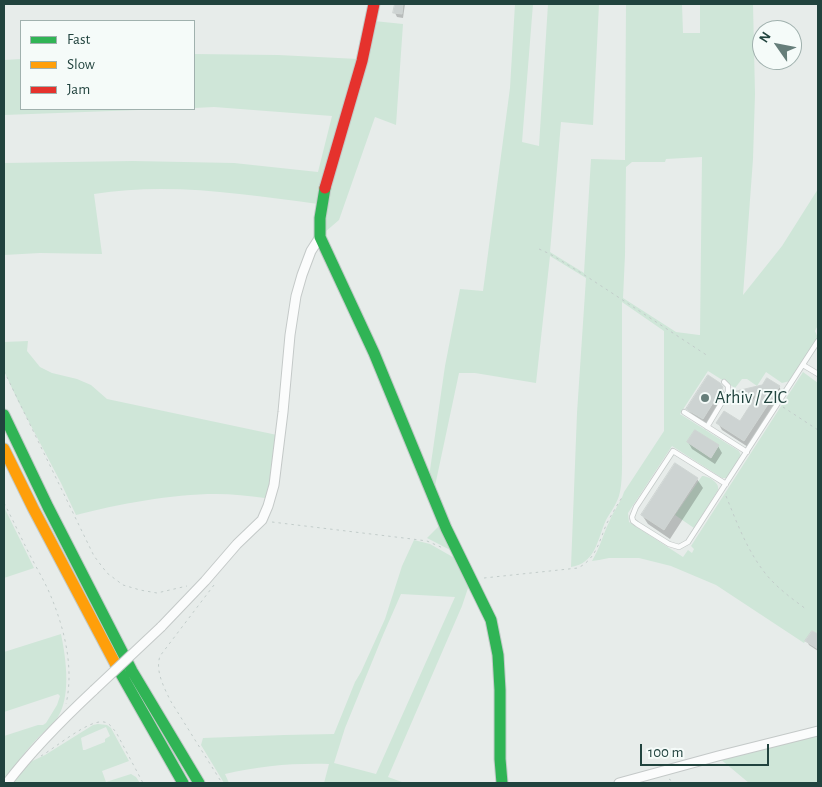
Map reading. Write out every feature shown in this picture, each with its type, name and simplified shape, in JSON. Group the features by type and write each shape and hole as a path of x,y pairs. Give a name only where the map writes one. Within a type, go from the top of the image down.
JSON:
{"main road":[{"path":"374,4 362,61 326,182 320,218 320,237 374,353 446,528 492,620 498,655 502,783"},
{"path":"4,414 48,508 132,671 199,783"},
{"path":"4,449 32,508 122,677 183,783"}],"street":[{"path":"7,783 26,759 65,717 162,627 237,544 262,520 274,485 296,296 311,251 320,237"},
{"path":"619,783 818,731"}],"lane":[{"path":"724,487 673,451 636,507 632,517 633,521 669,544 679,547 688,542 747,452 818,341"},
{"path":"803,364 818,374"},
{"path":"706,427 728,392 728,386 724,382"},
{"path":"684,412 747,452"}],"path":[{"path":"539,249 586,276 708,356"},
{"path":"4,371 94,556 107,573 124,585 157,593 205,581"},
{"path":"778,404 818,430"},
{"path":"724,487 740,529 757,562 776,584 806,609"},
{"path":"473,581 494,576 578,568 591,559 610,517 623,496"},
{"path":"4,503 52,598 63,629 69,669 69,688 65,717"},
{"path":"262,520 412,538 427,541 445,549"},
{"path":"218,580 160,656 158,662 159,672 170,700 222,783"},
{"path":"26,759 32,760 42,756 87,726 96,722 103,722 110,725 116,732 143,783"}],"green space":[{"path":"515,4 533,4 522,142 539,146 548,4 599,4 593,125 561,122 550,252 584,273 591,159 625,160 626,4 682,4 683,33 700,33 700,4 753,4 752,70 754,70 755,94 753,159 743,295 782,246 818,189 818,325 815,331 818,338 790,381 782,383 766,372 757,386 747,379 742,379 735,388 708,371 680,414 739,451 741,456 727,478 722,478 672,446 628,513 629,522 683,557 688,550 692,553 694,549 691,546 803,372 818,383 818,634 812,631 804,643 716,585 671,566 639,558 609,558 592,561 624,492 664,431 664,331 622,302 622,478 620,491 591,556 579,565 571,567 577,413 586,278 550,256 536,383 475,373 459,373 435,486 429,477 445,366 460,289 483,291 510,88","holes":["702,157 700,335 676,332 623,298 626,167 632,162 665,162 666,159"]},
{"path":"374,21 403,24 396,125 375,117 339,220 325,232 327,197"},
{"path":"195,54 278,55 358,59 318,204 234,193 178,189 150,189 94,194 102,254 40,253 4,255 4,163 133,161 234,163 318,172 332,116 214,107 195,108"},
{"path":"20,59 20,110 138,110 4,115 4,60"},
{"path":"28,341 27,351 40,367 52,373 77,379 91,385 107,399 277,435 269,487 265,498 199,494 127,504 76,515 4,371 4,342"},
{"path":"702,476 713,480 718,490 694,528 675,515"},
{"path":"4,507 34,568 4,578"},
{"path":"441,524 454,552 427,538"},
{"path":"414,540 430,544 458,560 470,582 462,606 388,777 402,783 324,783 329,764 316,764 276,766 238,771 225,774 229,783 224,783 201,745 203,738 334,734 355,682 385,619 402,566","holes":["401,594 455,597 376,774 334,763 345,728"]},
{"path":"61,634 65,655 66,690 61,711 56,720 26,751 4,781 4,736 46,723 60,696 58,694 4,712 4,652"},
{"path":"93,725 107,725 111,728 129,761 102,771 106,782 131,774 140,783 12,783 28,763 45,755","holes":["106,727 110,736 105,739 105,742 83,750 81,738"]},
{"path":"818,733 818,783 749,783 719,758"}],"building":[{"path":"395,4 403,4 402,14 393,13"},
{"name":"Arhiv / ZIC","path":"708,375 723,387 703,419 686,409"},
{"path":"767,378 780,386 744,441 716,423 724,411 740,421 756,396 732,392 762,385"},
{"path":"695,430 719,445 711,458 687,442"},
{"path":"675,463 698,478 664,530 641,515"},
{"path":"812,631 818,634 818,649 805,641"}],"traffic: fast":[{"path":"325,188 320,218 320,237 374,353 446,528 491,620 498,655 502,783"},
{"path":"4,415 48,507 132,671 199,783"},
{"path":"116,665 183,783"}],"traffic: slow":[{"path":"4,449 116,665"}],"traffic: jam":[{"path":"325,188 362,61 374,4"}],"place":[{"name":"Arhiv / ZIC","path":"705,398"}]}
